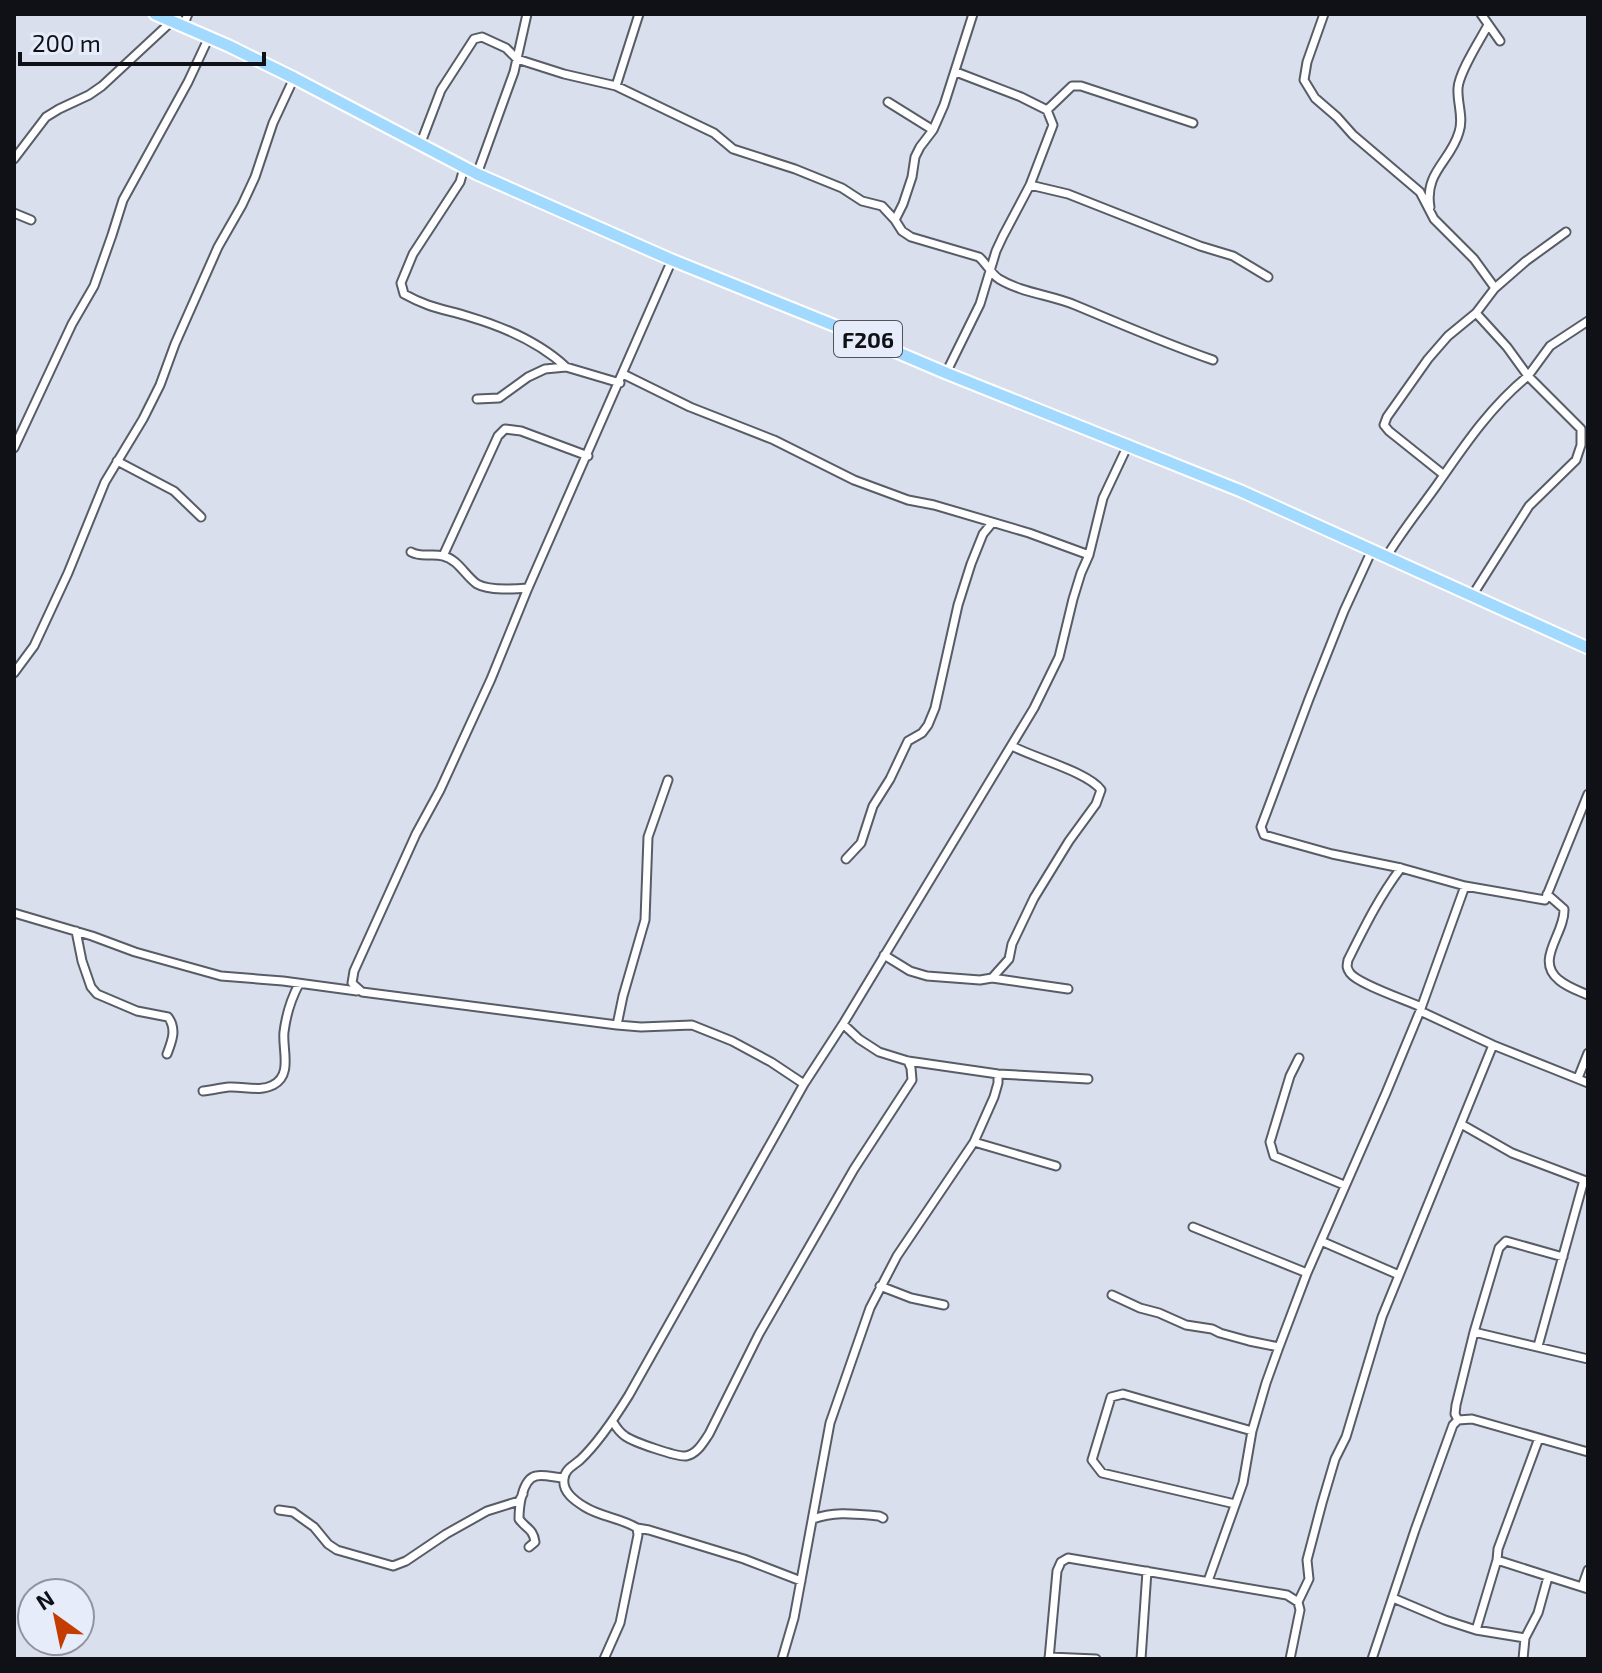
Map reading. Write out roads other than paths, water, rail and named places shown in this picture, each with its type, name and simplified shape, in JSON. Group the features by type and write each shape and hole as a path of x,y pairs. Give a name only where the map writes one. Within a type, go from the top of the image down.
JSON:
{"main road":[{"name":"F206","path":"155,14 181,20 477,174 672,260 1241,491 1588,648"}],"street":[{"path":"477,174 517,59 527,14"},
{"path":"616,86 639,14"},
{"path":"895,220 912,177 915,157 933,130 956,72 973,14"},
{"path":"1324,14 1304,80 1315,98 1420,192 1434,219 1474,259 1495,288"},
{"path":"1481,14 1500,41"},
{"path":"14,159 46,117 102,86 181,20"},
{"path":"1434,219 1429,188 1460,131 1459,83 1488,25"},
{"path":"14,448 72,324 94,286 123,200 188,82 209,37"},
{"path":"420,145 441,90 474,39 482,37 506,48 517,59 616,86 714,133 733,149 795,169 842,188 862,201 882,206 902,231 911,237 979,257 997,278 1075,305 1213,360"},
{"path":"946,373 980,304 1003,236 1030,185 1053,125 1047,110 956,72"},
{"path":"14,673 34,646 105,482 160,385 218,247 255,177 273,123 294,78"},
{"path":"1047,110 1072,86 1081,86 1193,123"},
{"path":"888,102 933,130"},
{"path":"464,168 460,182 413,254 401,283 404,294 421,304 492,324 541,348 566,367 620,383"},
{"path":"1030,185 1068,194 1233,256 1268,277"},
{"path":"14,213 31,220"},
{"path":"1444,475 1384,425 1387,417 1448,336 1476,313 1495,288 1566,232"},
{"path":"359,991 352,983 354,971 486,691 672,260"},
{"path":"1472,596 1529,506 1576,460 1581,445 1581,429 1528,376 1476,313"},
{"path":"1387,556 1401,531 1478,427 1528,376 1550,346 1588,321"},
{"path":"477,399 499,398 545,369 566,367"},
{"path":"623,374 690,407 781,443 854,480 908,500 1029,533 1089,555"},
{"path":"443,556 498,436 505,429 521,431 588,456"},
{"path":"801,1581 744,1559 637,1528 589,1510 575,1501 565,1488 564,1478 613,1422 804,1084 1041,695 1059,657 1103,498 1128,445"},
{"path":"117,461 174,491 201,517"},
{"path":"846,859 861,843 873,806 908,741 922,733 928,725 935,708 958,605 983,534 992,523"},
{"path":"1372,550 1309,699 1261,827 1264,835 1465,886 1545,900 1588,794"},
{"path":"411,552 418,556 443,556 458,565 477,584 493,588 528,588"},
{"path":"992,978 1009,959 1012,944 1029,906 1096,804 1101,790 1097,784 1068,769 1012,746"},
{"path":"617,1025 645,920 648,837 668,780"},
{"path":"1401,868 1370,915 1348,960 1351,975 1493,1045 1588,1083"},
{"path":"1208,1581 1243,1483 1252,1431 1279,1347 1307,1273 1420,1009 1465,886"},
{"path":"1547,894 1564,909 1564,917 1547,959 1550,970 1559,980 1588,995"},
{"path":"14,913 221,976 617,1025 692,1025 732,1041 804,1084"},
{"path":"76,931 82,961 91,987 97,994 137,1011 168,1017 173,1023 167,1054"},
{"path":"884,955 910,971 927,976 992,978 1068,989"},
{"path":"203,1091 273,1086 282,1078 286,1059 284,1034 299,984"},
{"path":"843,1024 879,1052 908,1061 998,1074 1088,1079"},
{"path":"1290,1659 1300,1610 1298,1602 1309,1579 1307,1560 1335,1459 1346,1437 1382,1317 1493,1045"},
{"path":"1578,1078 1588,1053"},
{"path":"1299,1058 1290,1076 1270,1142 1271,1150 1274,1156 1344,1185"},
{"path":"613,1422 621,1434 631,1440 683,1457 700,1448 759,1334 854,1169 912,1080 908,1061"},
{"path":"782,1659 794,1618 830,1423 870,1308 897,1256 974,1142 994,1097 998,1074"},
{"path":"1461,1124 1512,1153 1586,1181 1538,1346"},
{"path":"974,1142 1056,1166"},
{"path":"1193,1227 1307,1273"},
{"path":"1321,1241 1399,1275"},
{"path":"1458,1420 1456,1405 1499,1248 1506,1241 1563,1257"},
{"path":"880,1286 911,1298 944,1305"},
{"path":"1112,1295 1186,1325 1279,1347"},
{"path":"1474,1332 1588,1359"},
{"path":"1235,1504 1102,1473 1092,1460 1095,1445 1111,1397 1117,1394 1252,1431"},
{"path":"1372,1659 1420,1515 1453,1425 1458,1420 1472,1419 1588,1452"},
{"path":"1476,1630 1498,1549 1539,1438"},
{"path":"279,1510 293,1512 337,1550 393,1566 487,1511 519,1501 532,1477 564,1478"},
{"path":"523,1494 519,1519 534,1536 535,1542 529,1547"},
{"path":"813,1519 838,1513 883,1518"},
{"path":"604,1659 620,1623 637,1528"},
{"path":"1096,1659 1049,1658 1057,1571 1061,1562 1068,1558 1287,1595 1298,1602"},
{"path":"1497,1560 1585,1588 1588,1570"},
{"path":"1141,1659 1147,1571"},
{"path":"1523,1659 1525,1638 1538,1613 1548,1577"},
{"path":"1393,1598 1476,1630 1525,1638"}]}
